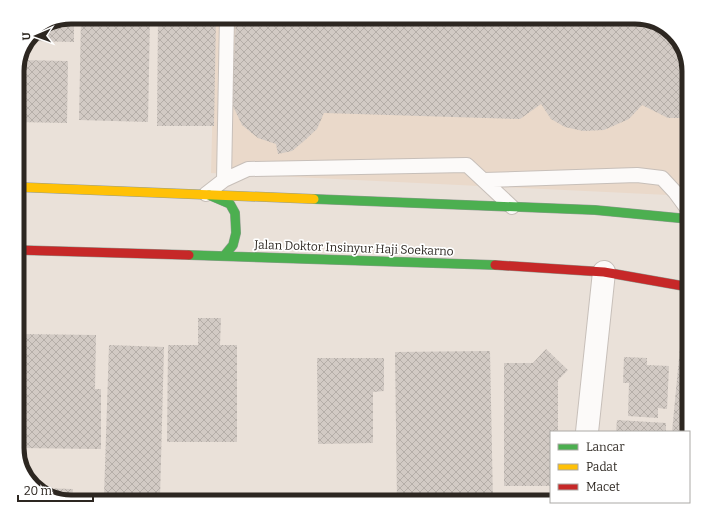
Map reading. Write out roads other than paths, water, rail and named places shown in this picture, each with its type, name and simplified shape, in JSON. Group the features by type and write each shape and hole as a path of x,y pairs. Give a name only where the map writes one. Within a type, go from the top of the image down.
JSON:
{"main road":[{"path":"24,187 595,210 682,218"},
{"path":"206,194 230,204 235,213 236,233 234,245 224,256"},
{"name":"Jalan Doktor Insinyur Haji Soekarno","path":"24,250 470,263 604,272 682,286"}],"street":[{"path":"587,431 604,272"}],"lane":[{"path":"224,180 228,24"},
{"path":"206,194 224,180 248,169 467,165 512,207"},
{"path":"484,180 637,175 662,178 682,202"}]}
